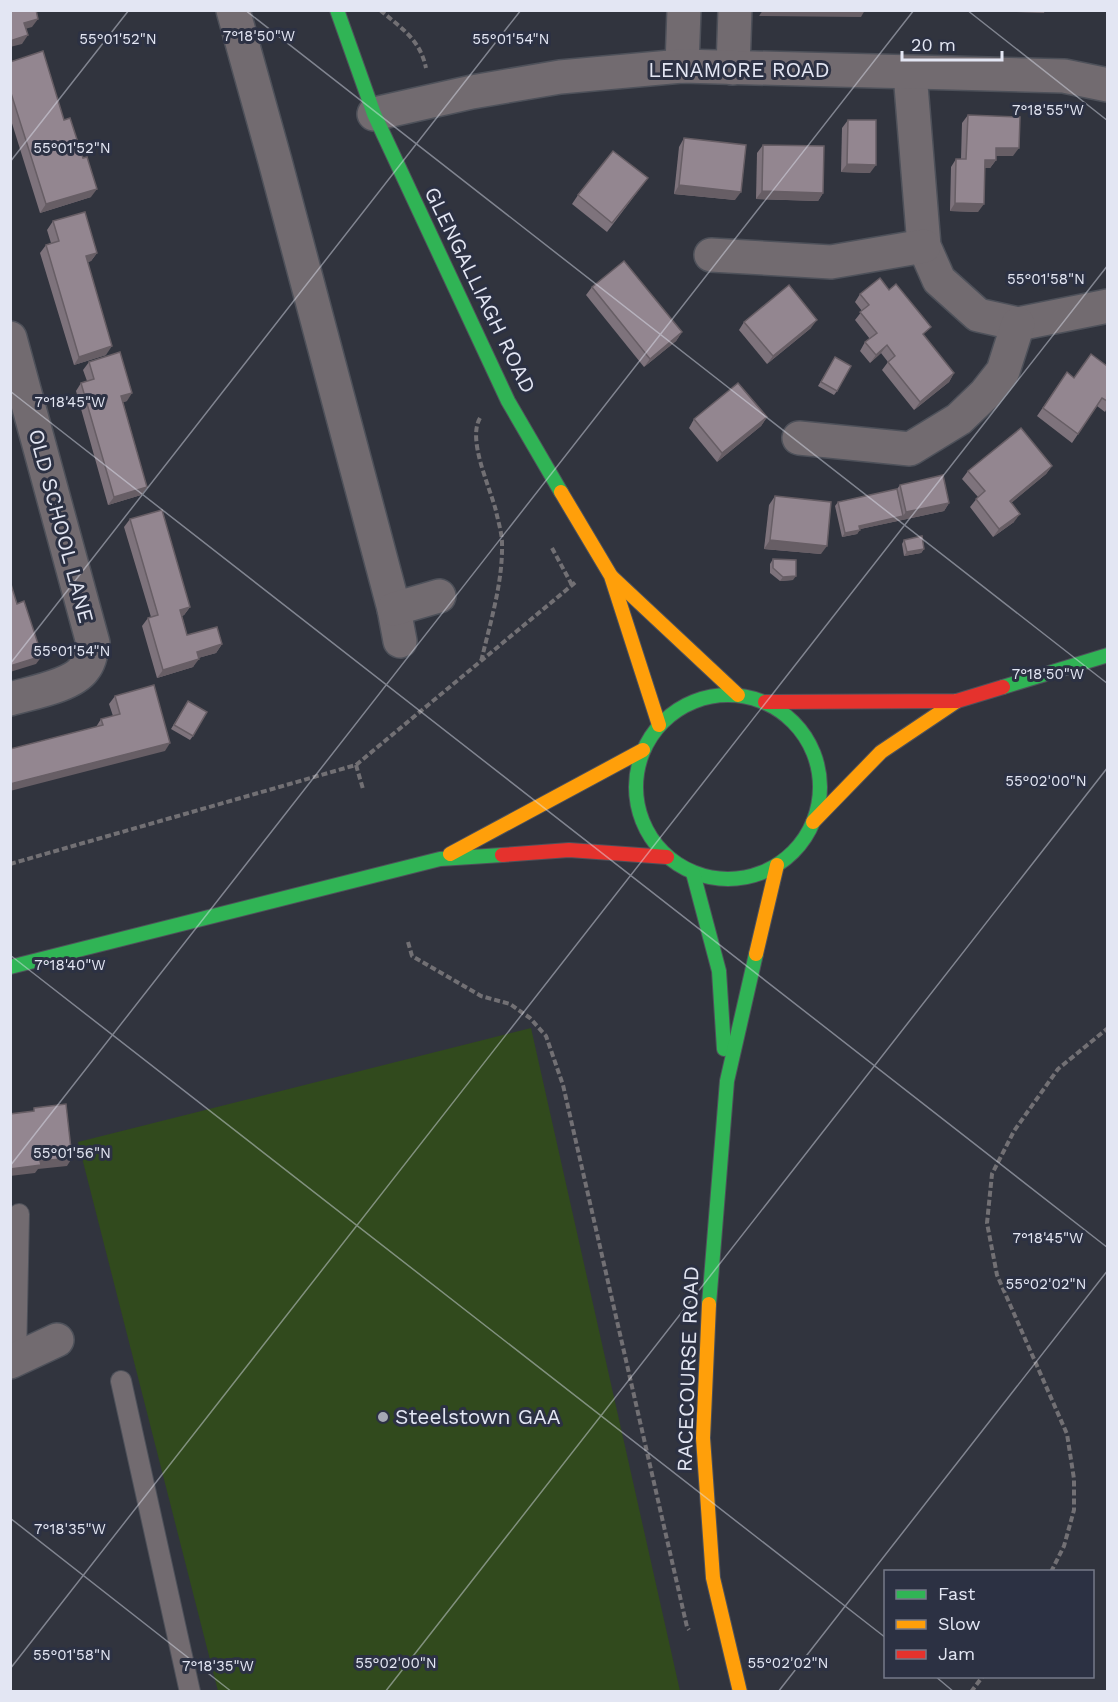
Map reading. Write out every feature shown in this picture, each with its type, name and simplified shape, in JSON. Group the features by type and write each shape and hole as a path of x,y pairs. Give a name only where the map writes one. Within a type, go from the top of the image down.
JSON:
{"main road":[{"name":"GLENGALLIAGH ROAD","path":"337,10 374,114 508,401 611,576 659,725"},
{"name":"GLENGALLIAGH ROAD","path":"611,576 738,695"},
{"path":"957,701 881,752 813,822 799,846 777,865 751,876 722,879 693,873 667,857 648,835 638,808 636,779 643,750 659,725 682,707 691,703 709,697 738,695 765,702 957,701 1107,655"},
{"path":"765,702 789,718 807,739 818,765 820,794 813,822"},
{"path":"440,859 643,750"},
{"path":"10,967 440,859 569,850 667,857"},
{"name":"RACECOURSE ROAD","path":"726,1081 777,865"},
{"name":"RACECOURSE ROAD","path":"693,873 718,971 726,1081 710,1283 703,1438 713,1578 740,1692"}],"street":[{"path":"233,10 394,609 400,641"},
{"path":"682,66 684,10"},
{"path":"733,68 735,10"},
{"name":"LENAMORE ROAD","path":"374,114 472,92 560,77 682,66 1064,76 1107,85"},
{"path":"910,73 924,246 939,280 978,315 1017,324 1107,306"},
{"path":"711,255 831,262 924,246"},
{"path":"799,438 910,449 959,419 985,394 1003,371 1017,324"},
{"name":"OLD SCHOOL LANE","path":"10,338 20,410 93,643 91,658 75,678 10,699"},
{"path":"394,609 439,596"},
{"path":"13,1361 57,1340"}],"lane":[{"path":"13,1361 19,1214"},
{"path":"121,1381 190,1692"}],"path":[{"path":"380,10 416,41"},
{"path":"481,662 497,590 502,542 492,492 476,445 476,425 483,414 508,401"},
{"path":"10,864 356,765 603,560"},
{"path":"356,765 363,789"},
{"path":"408,942 412,957 481,996 510,1004 530,1018 546,1036 563,1085 687,1627 693,1636"},
{"path":"1052,1570 1064,1546 1074,1510 1072,1468 1067,1434 997,1275 987,1223 992,1173 1014,1131 1058,1069 1107,1028"},
{"path":"971,1692 981,1678"}],"green space":[{"name":"Steelstown GAA","path":"531,1028 680,1691 218,1691 78,1142"}],"building":[{"path":"10,10 36,10 38,19 24,23 28,35 10,41"},
{"path":"43,51 64,120 70,118 83,158 87,157 97,189 46,204 10,90 10,62"},
{"path":"968,115 1020,117 1019,148 996,148 996,160 985,160 984,204 955,203 956,159 966,159"},
{"path":"848,120 876,120 876,165 847,164"},
{"path":"684,138 746,145 741,192 679,185"},
{"path":"763,145 824,146 823,193 762,191"},
{"path":"613,151 648,178 612,223 578,195"},
{"path":"85,212 97,253 86,256 112,346 79,357 46,245 59,241 53,221"},
{"path":"624,261 682,332 650,359 592,287"},
{"path":"880,278 889,290 896,284 931,327 923,334 954,373 920,402 888,362 895,356 887,345 876,355 865,342 877,333 860,312 869,305 860,294"},
{"path":"789,285 817,320 773,356 744,322"},
{"path":"120,352 132,393 121,396 147,487 114,497 81,383 94,379 89,362"},
{"path":"1091,354 1107,366 1107,401 1102,398 1078,434 1043,408 1067,372 1074,378"},
{"path":"835,357 851,366 837,391 821,382"},
{"path":"738,383 767,417 722,453 694,419"},
{"path":"1021,428 1052,466 1010,501 1020,514 999,529 976,499 985,491 968,471"},
{"path":"943,475 949,503 906,512 900,485"},
{"path":"897,489 903,516 859,526 860,530 845,533 838,502"},
{"path":"775,496 831,502 827,546 770,540"},
{"path":"162,510 190,607 180,610 187,635 217,627 222,644 197,652 199,659 163,670 148,618 158,615 130,519"},
{"path":"922,536 924,549 907,552 904,540"},
{"path":"773,559 796,560 796,576 783,577 773,568"},
{"path":"10,581 17,604 24,601 42,656 10,666"},
{"path":"154,685 170,743 10,784 10,749 103,725 101,719 120,714 115,696"},
{"path":"188,701 207,712 193,736 174,725"},
{"path":"66,1104 72,1158 40,1161 41,1165 10,1169 10,1114"}],"traffic: fast":[{"path":"337,10 374,114 508,401 561,492"},
{"path":"1003,687 1108,655"},
{"path":"728,695 763,702 793,722 813,752 820,787 813,822 793,852 763,872 728,879 693,872 663,852 643,822 636,787 643,752 663,722 693,702 728,695"},
{"path":"10,967 440,859 502,855"},
{"path":"693,873 719,971 724,1049"},
{"path":"709,1304 727,1081 756,954"}],"traffic: slow":[{"path":"561,492 611,576 659,725"},
{"path":"612,577 738,695"},
{"path":"813,822 881,752 957,701"},
{"path":"450,854 643,750"},
{"path":"756,954 777,865"},
{"path":"709,1304 703,1438 713,1578 740,1692"}],"traffic: jam":[{"path":"765,702 957,701 1003,687"},
{"path":"502,855 569,850 667,857"}],"place":[{"name":"Steelstown GAA","path":"383,1417"}]}
